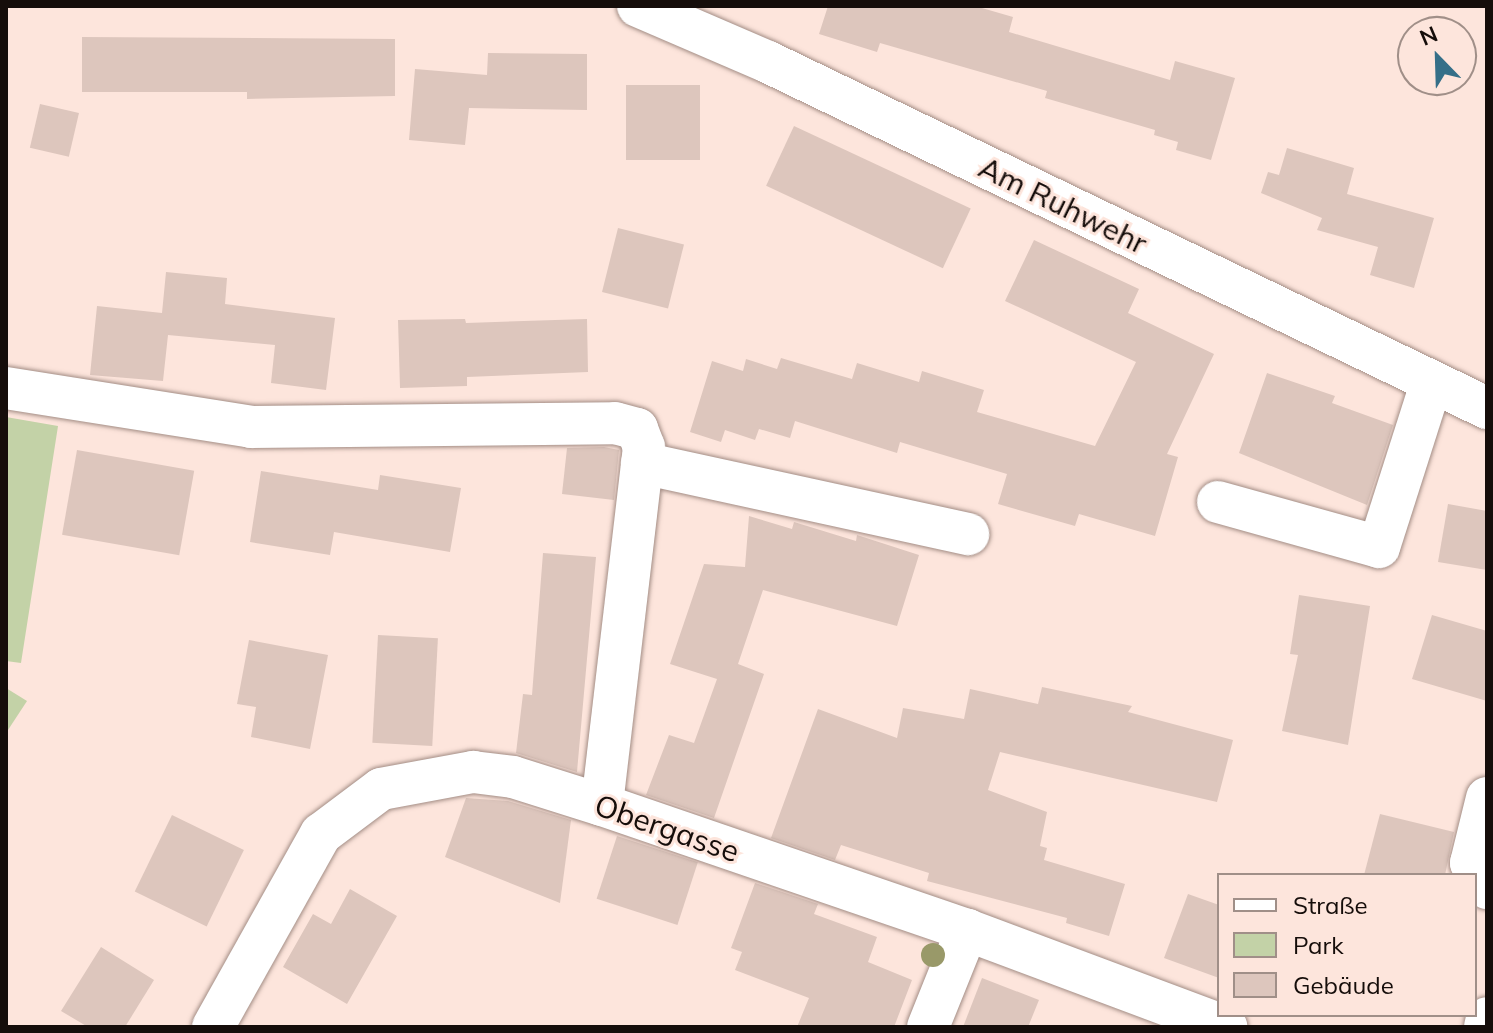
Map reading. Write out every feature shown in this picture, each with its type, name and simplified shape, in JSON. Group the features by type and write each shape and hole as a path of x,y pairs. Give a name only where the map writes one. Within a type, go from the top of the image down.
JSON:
{"street":[{"name":"Am Ruhwehr","path":"638,6 768,62 1431,384 1487,408"},
{"path":"1218,502 1379,547 1431,384"},
{"path":"6,388 280,429 615,423 637,429 644,447 602,805"},
{"path":"642,463 968,534"},
{"name":"Obergasse","path":"213,1027 321,834 381,789 473,772 513,777 602,805 967,930 1226,1027"},
{"path":"1487,798 1471,863 1487,888"},
{"path":"928,1027 967,930"},
{"path":"1485,1027 1487,1018"}],"green space":[{"path":"6,417 58,426 21,663 6,661"},
{"path":"6,688 27,701 6,733"}],"building":[{"path":"828,6 975,6 1013,17 1009,32 1170,80 1175,61 1235,78 1211,160 1176,150 1178,142 1154,135 1155,130 1045,98 1047,91 880,43 877,52 819,34"},
{"path":"82,37 395,39 395,96 247,99 247,92 82,92"},
{"path":"488,53 587,54 587,110 469,108 465,145 409,140 415,69 487,75"},
{"path":"626,85 700,85 700,160 626,160"},
{"path":"40,104 79,113 69,157 30,148"},
{"path":"794,126 971,208 943,268 766,186"},
{"path":"1287,148 1354,168 1347,194 1434,218 1414,288 1370,275 1378,247 1317,230 1322,218 1261,193 1268,172 1279,175"},
{"path":"618,228 684,244 668,308 602,292"},
{"path":"1034,240 1139,289 1128,313 1214,354 1167,454 1178,457 1155,536 1079,514 1075,526 998,504 1007,474 900,442 897,453 795,421 790,438 759,429 755,440 725,430 721,442 690,432 712,361 743,371 746,359 777,369 781,358 852,379 857,363 919,382 922,371 984,390 977,412 1095,446 1136,362 1005,301"},
{"path":"166,272 227,278 225,304 335,318 326,390 271,383 275,345 168,335 163,381 90,375 97,306 162,313"},
{"path":"465,319 466,323 587,319 588,372 467,377 467,386 400,388 398,320"},
{"path":"1267,373 1335,396 1332,403 1393,425 1367,505 1239,453"},
{"path":"604,447 619,450 614,500 562,494 567,448"},
{"path":"77,450 194,471 179,555 62,535"},
{"path":"261,471 378,490 380,475 461,488 450,552 334,532 330,555 250,542"},
{"path":"1448,504 1487,511 1487,570 1438,562"},
{"path":"749,516 792,529 794,522 856,541 857,535 919,555 897,626 763,590 738,664 764,674 714,818 646,795 669,735 694,743 717,679 670,664 704,564 745,567"},
{"path":"543,553 596,557 577,772 516,753 523,694 532,695"},
{"path":"1299,595 1370,606 1348,745 1282,731 1298,655 1290,654"},
{"path":"1432,615 1487,631 1487,701 1412,679"},
{"path":"378,635 438,638 432,746 372,743"},
{"path":"249,640 328,655 310,749 251,737 256,707 237,704"},
{"path":"1042,687 1132,706 1128,712 1233,740 1217,802 1000,752 988,790 1047,812 1040,846 1047,848 1044,860 1125,884 1109,936 1066,923 1067,918 927,881 929,873 841,845 835,860 771,838 818,709 897,738 903,708 964,719 970,689 1038,704"},
{"path":"466,798 508,801 571,820 560,903 445,857"},
{"path":"1380,814 1454,832 1445,873 1365,873"},
{"path":"172,815 244,850 207,926 135,891"},
{"path":"617,836 698,862 677,925 597,899"},
{"path":"755,883 818,904 814,914 877,937 868,962 912,980 894,1027 797,1027 809,998 735,970 742,952 731,948"},
{"path":"350,889 397,916 347,1004 283,967 313,914 331,924"},
{"path":"1188,894 1217,904 1217,977 1164,958"},
{"path":"101,947 154,980 125,1027 88,1027 61,1011"},
{"path":"982,978 1039,1000 1028,1027 963,1027"}]}
